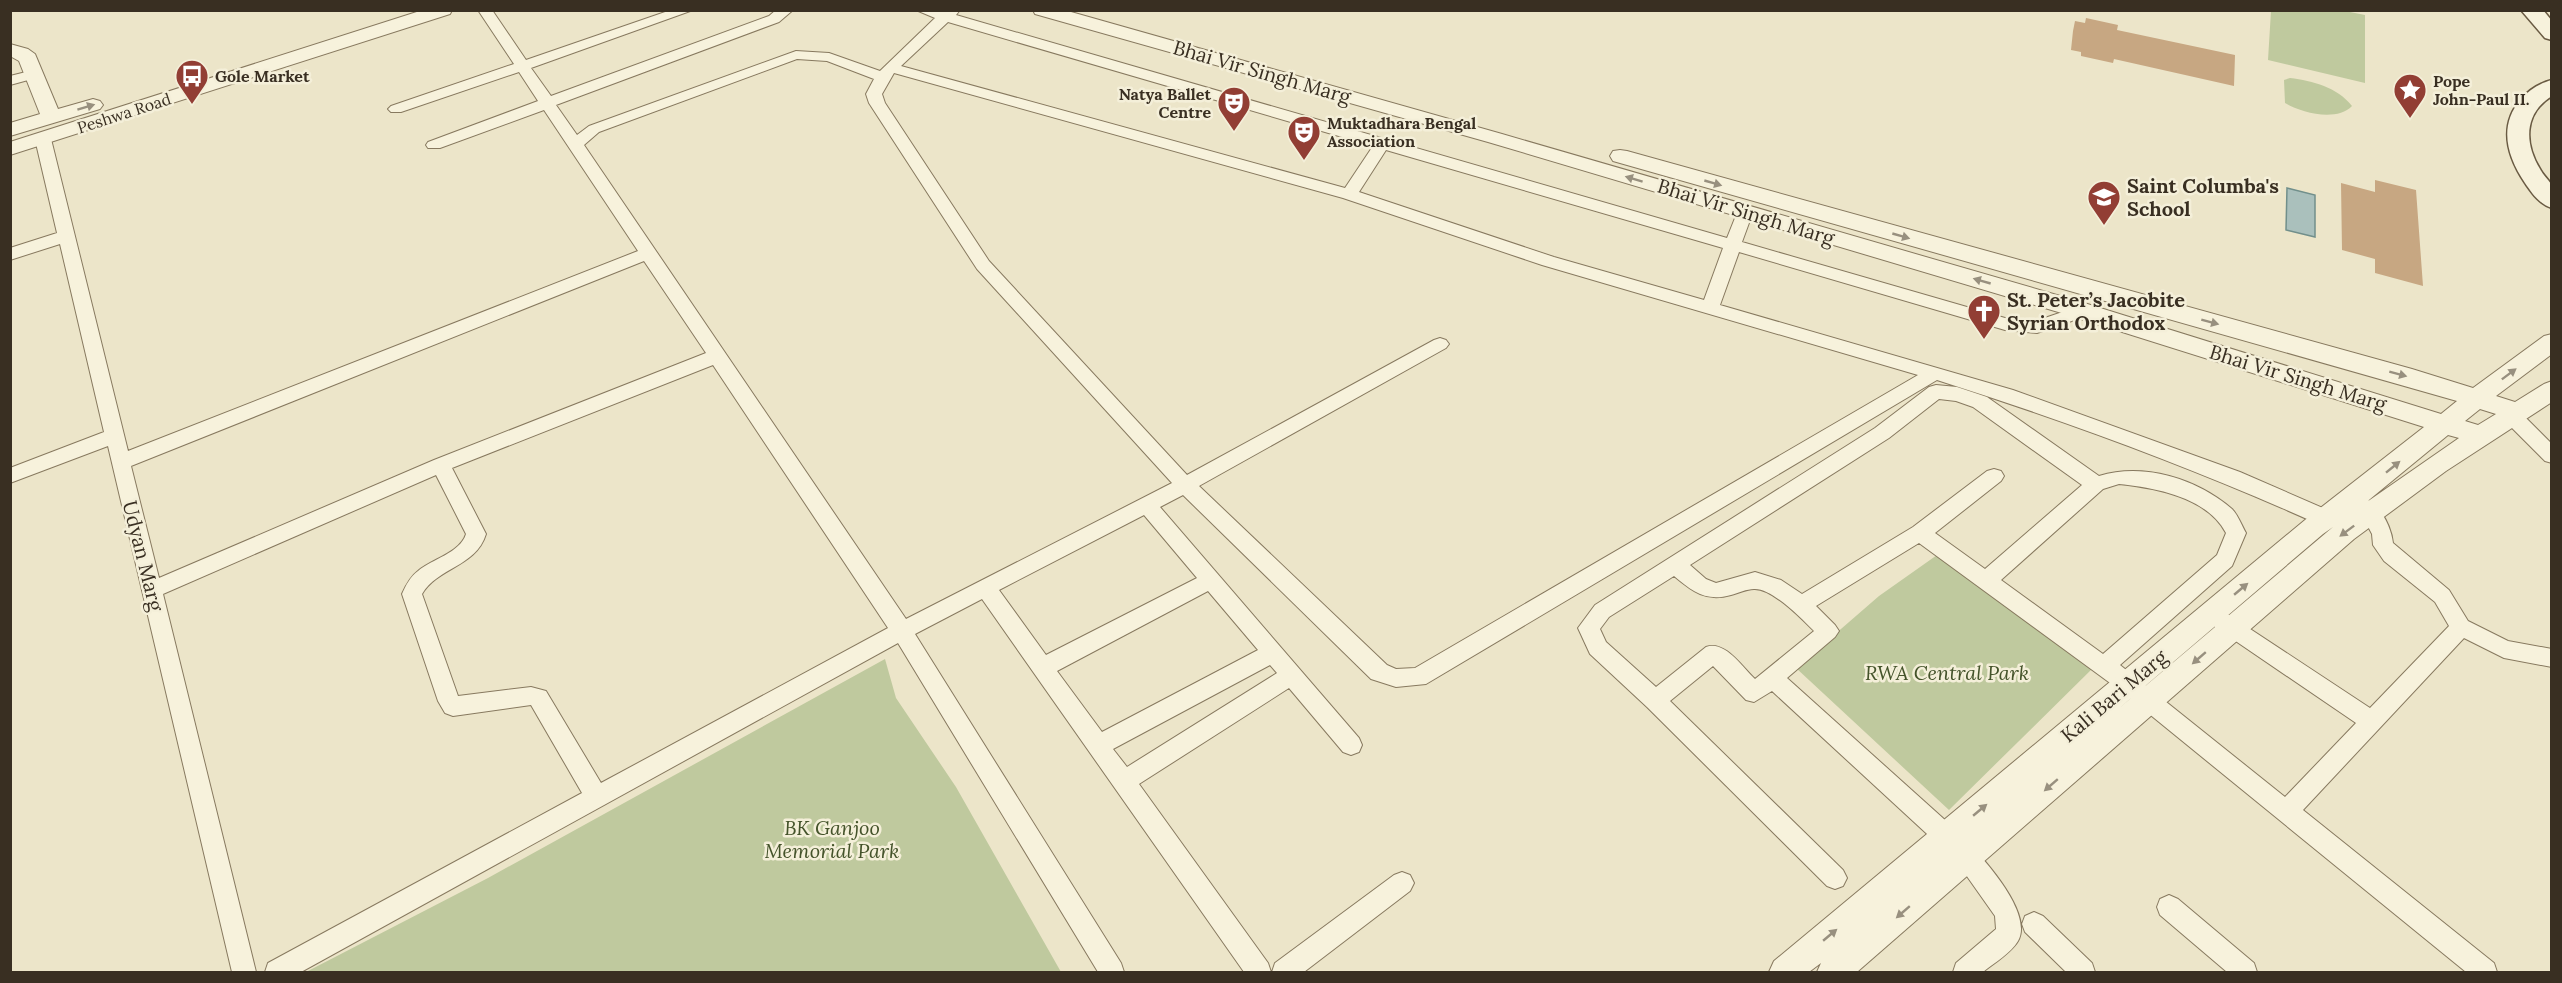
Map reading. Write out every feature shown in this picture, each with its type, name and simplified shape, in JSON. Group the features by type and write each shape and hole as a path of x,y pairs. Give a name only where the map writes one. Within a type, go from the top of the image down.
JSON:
{"main road":[{"path":"2531,10 2552,34"},
{"path":"2552,86 2530,100 2521,112 2516,126 2518,149 2522,159 2532,177 2552,200"}],"street":[{"name":"Peshwa Road","path":"10,130 401,10"},
{"name":"Peshwa Road","path":"10,149 443,10"},
{"path":"485,10 902,631 1112,972"},
{"path":"396,109 686,10"},
{"path":"434,145 774,19 786,10"},
{"path":"923,10 949,14 1382,144 2005,324 2037,327 2083,311"},
{"name":"Bhai Vir Singh Marg","path":"1042,10 1496,138 2083,311 2479,435"},
{"name":"Bhai Vir Singh Marg","path":"1090,10 1355,82 2478,397 2516,414"},
{"path":"949,14 911,46 877,86 874,95 982,265 1185,485 1379,672 1396,678 1418,677 1935,373"},
{"path":"10,50 28,58 51,117"},
{"path":"575,144 594,129 796,55 829,57 1349,194 1548,261 1935,373 2006,395 2233,477 2325,518"},
{"path":"10,81 34,74"},
{"name":"Udyan Marg","path":"43,139 244,972"},
{"path":"1349,194 1382,144"},
{"path":"1710,308 1745,212"},
{"path":"10,254 66,236"},
{"path":"121,462 648,253"},
{"path":"2447,424 2478,397 2552,342"},
{"path":"277,972 902,631 1185,485 1440,344"},
{"path":"152,590 441,465 717,356"},
{"name":"Kali Bari Marg","path":"1833,972 1967,857 2139,692 2222,621 2325,518 2363,506 2552,390"},
{"path":"1835,878 1655,700 1598,648 1589,628 1602,611 1882,432 1936,392 1957,394 1980,402 2096,484"},
{"path":"2516,414 2552,456"},
{"name":"Kali Bari Marg","path":"2222,621 2345,532 2363,506 2447,424"},
{"path":"10,476 114,436"},
{"path":"441,465 476,534 472,546 422,578 412,594 449,701 453,706 463,706 531,696 538,698 597,797"},
{"path":"1801,605 1920,533 1994,476"},
{"path":"1986,581 2096,484 2119,477 2143,479 2184,488 2227,516 2236,533 2225,560 2104,666"},
{"path":"1147,505 1351,745"},
{"path":"2363,506 2382,534 2383,545 2391,555 2442,596 2461,627 2504,650 2552,658"},
{"path":"1920,533 2139,692 2485,972"},
{"path":"1655,700 1714,654 1754,693 1828,631 1801,605 1774,586 1755,580 1716,591 1699,585 1676,564"},
{"path":"1042,668 1211,580"},
{"path":"986,588 1259,972"},
{"path":"2222,621 2372,721"},
{"path":"2286,812 2461,627"},
{"path":"1098,746 1272,653"},
{"path":"1123,782 1291,675"},
{"path":"1772,678 1947,837 1967,857 2006,911 2009,922 2007,935 1965,972"},
{"name":"Kali Bari Marg","path":"1785,972 1947,837 2139,692"},
{"path":"1284,972 1402,883"},
{"path":"2169,907 2245,972"},
{"path":"2034,924 2083,972"}],"green space":[{"path":"2271,11 2345,11 2365,15 2365,83 2268,60"},
{"path":"2290,78 2324,86 2346,99 2352,106 2337,114 2328,115 2309,113 2292,107 2285,103 2284,80"},
{"name":"RWA Central Park","path":"1947,548 2095,666 1949,810 1796,668 1879,596"},
{"name":"BK Ganjoo Memorial Park","path":"885,659 896,698 956,787 1061,972 306,972 488,878"}],"water":[{"path":"2287,188 2315,195 2315,237 2286,230"}],"building":[{"path":"2086,18 2118,25 2117,30 2235,55 2234,86 2114,59 2113,63 2081,56 2081,52 2071,50 2073,31 2075,21 2085,23"},
{"path":"2375,180 2416,190 2423,286 2375,273 2375,259 2342,250 2341,183 2375,192"}],"place":[{"name":"Gole Market","path":"192,105"},
{"name":"Pope John-Paul II.","path":"2410,119"},
{"name":"Natya Ballet Centre","path":"1234,132"},
{"name":"Muktadhara Bengal Association","path":"1304,161"},
{"name":"Saint Columba's School","path":"2104,226"},
{"name":"St. Peter’s Jacobite Syrian Orthodox","path":"1984,340"}]}
